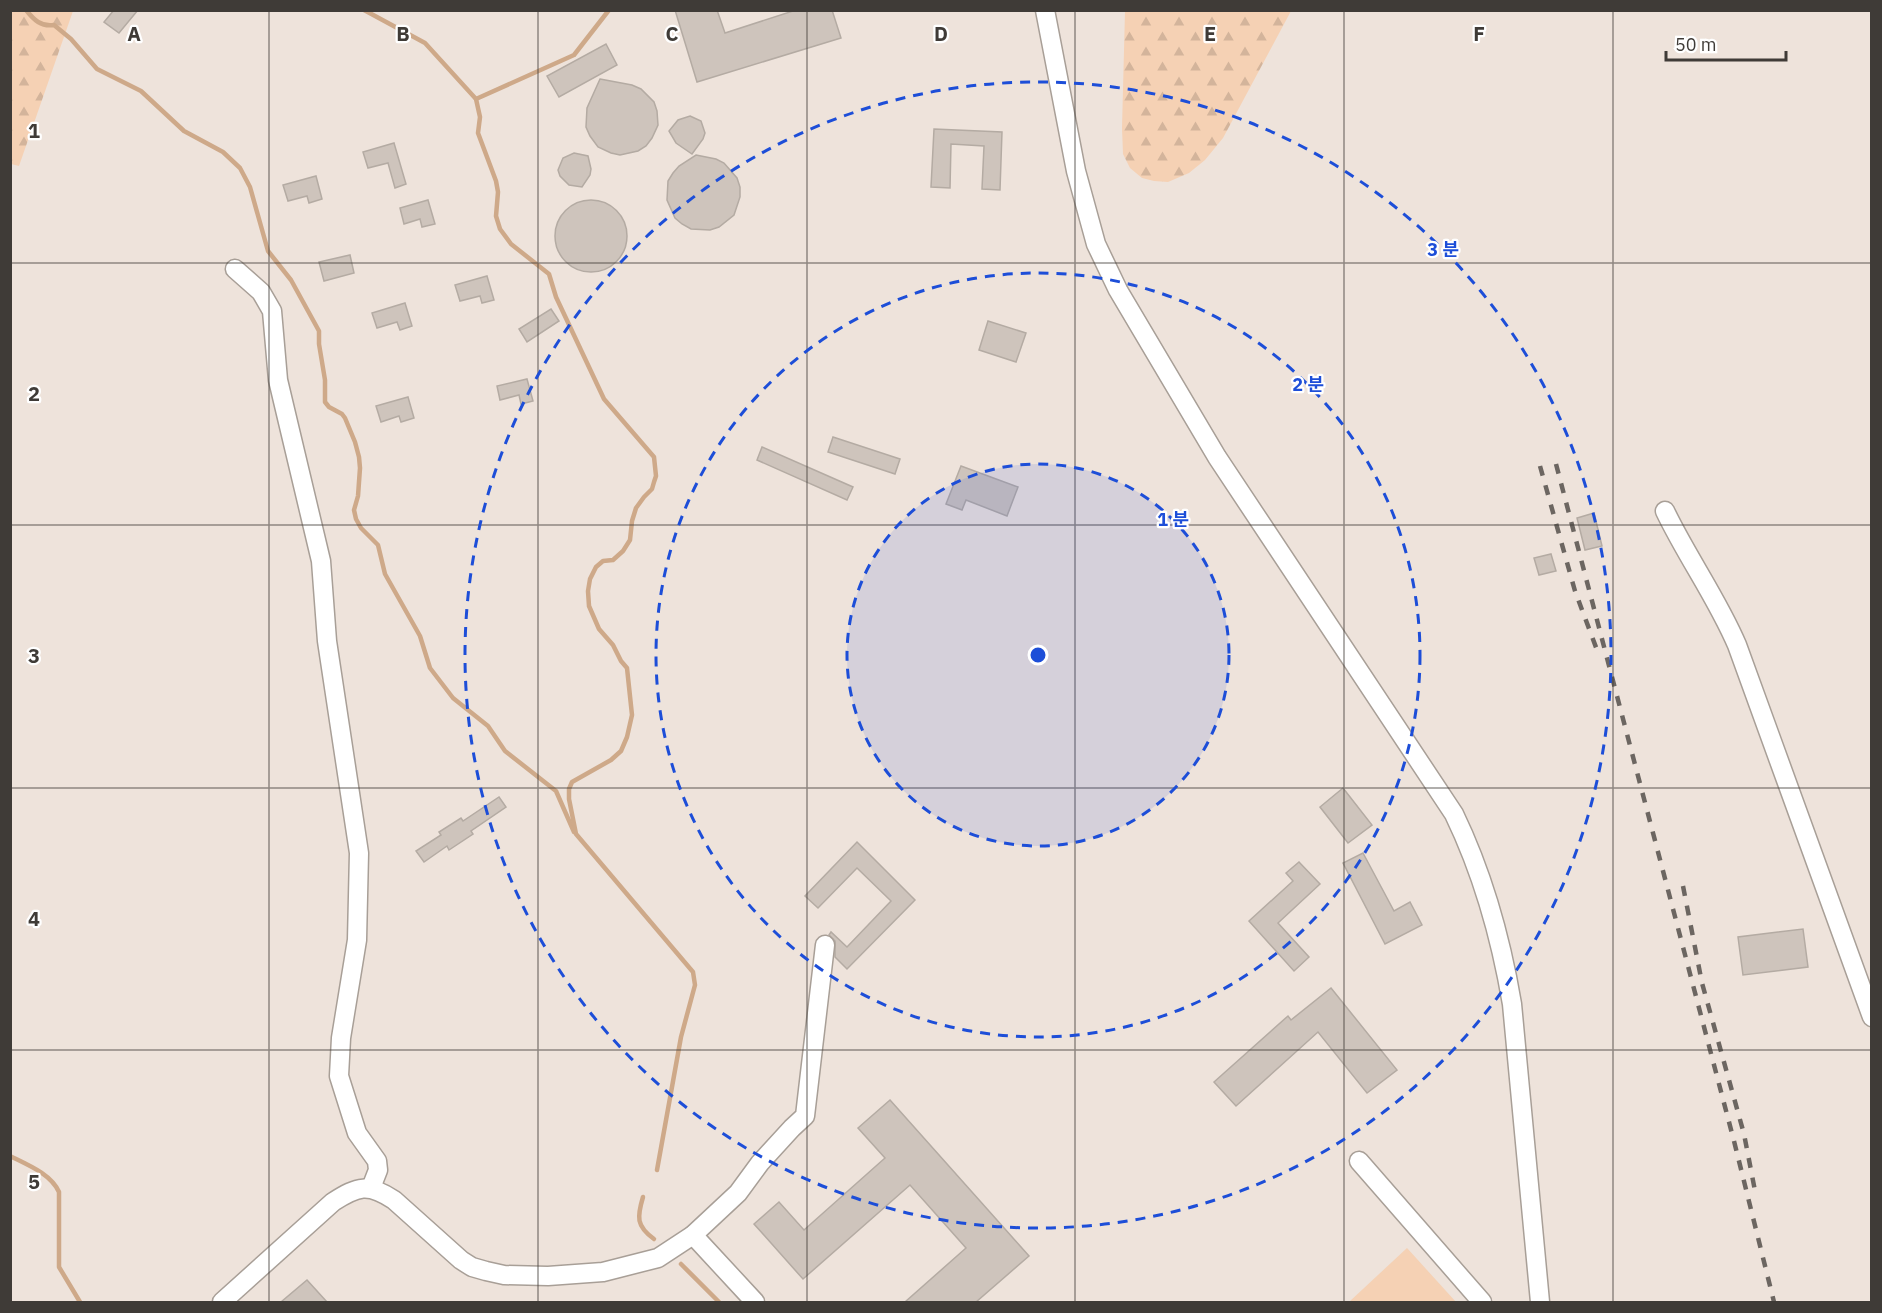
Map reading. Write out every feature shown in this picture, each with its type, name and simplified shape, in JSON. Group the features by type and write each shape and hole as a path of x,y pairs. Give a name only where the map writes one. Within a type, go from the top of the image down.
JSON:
{"street":[{"path":"1045,10 1078,182 1096,244 1118,290 1217,457 1454,814 1478,868 1505,965 1512,1004 1540,1302"},
{"path":"235,269 261,292 272,311 278,380 321,561 327,641 359,853 357,940 341,1038 339,1076 357,1132 376,1161 378,1170 370,1188"},
{"path":"1665,511 1718,603 1732,633 1872,1017"},
{"path":"222,1302 333,1202 350,1191 370,1188 394,1200 461,1260 472,1267 504,1275 548,1276 603,1272 665,1253 693,1235 738,1193 760,1163 805,1116 825,945"},
{"path":"1359,1161 1482,1302"},
{"path":"693,1235 755,1302"}],"green space":[{"path":"10,11 73,11 19,166 11,164"},
{"path":"1125,11 1291,11 1223,138 1205,160 1189,173 1168,182 1142,178 1130,168 1123,154"},
{"path":"1407,1248 1456,1302 1349,1302"}],"building":[{"path":"114,10 138,10 119,33 104,22"},
{"path":"675,10 717,10 725,33 796,10 832,10 841,38 697,82"},
{"path":"606,44 617,65 559,97 547,76"},
{"path":"600,79 632,85 641,89 654,102 658,125 646,146 638,151 620,155 611,153 598,147 590,136 586,127 587,108"},
{"path":"690,116 701,121 705,133 692,154 676,143 669,131 678,120"},
{"path":"934,129 1002,132 1000,190 982,189 984,146 951,144 950,188 931,187"},
{"path":"394,143 406,184 395,188 388,163 368,168 363,152"},
{"path":"574,153 588,156 590,175 582,187 569,185 560,176 558,170 563,158"},
{"path":"696,155 724,163 737,178 740,187 740,197 734,215 719,227 710,230 691,229 682,224 675,218 667,200 668,181 673,173 679,166"},
{"path":"316,176 322,199 309,203 307,196 288,201 283,185"},
{"path":"428,200 435,224 422,227 420,219 404,224 400,208"},
{"path":"591,200 611,206 621,216 627,236 621,256 611,266 591,272 571,266 561,256 555,236 561,216 571,206"},
{"path":"350,255 354,273 324,281 319,262"},
{"path":"487,276 494,300 482,303 480,296 460,301 455,285"},
{"path":"405,303 412,326 400,330 397,322 377,328 372,313"},
{"path":"551,309 559,321 527,342 519,329"},
{"path":"988,321 1026,333 1016,362 979,350"},
{"path":"527,379 533,401 521,404 519,395 500,400 497,386"},
{"path":"408,397 414,418 401,422 399,416 381,422 376,406"},
{"path":"833,437 900,459 895,474 828,452"},
{"path":"762,447 853,487 847,500 757,460"},
{"path":"961,466 1018,487 1007,516 966,500 962,510 946,504"},
{"path":"1594,513 1602,546 1585,550 1577,518"},
{"path":"1551,554 1556,571 1539,575 1534,558"},
{"path":"1343,788 1372,825 1348,843 1320,807"},
{"path":"499,797 506,807 471,831 473,834 449,850 447,846 424,862 416,851 441,835 439,832 461,818 463,821"},
{"path":"857,842 915,900 847,969 835,957 835,941 829,935 831,932 847,947 891,901 857,868 818,908 805,896"},
{"path":"1363,853 1394,911 1410,902 1422,925 1385,944 1343,863"},
{"path":"1299,862 1320,884 1278,923 1309,957 1294,971 1249,921 1293,881 1286,873"},
{"path":"1803,929 1808,967 1743,975 1738,937"},
{"path":"1331,988 1397,1070 1367,1093 1318,1032 1236,1106 1214,1082 1288,1016 1291,1020"},
{"path":"890,1100 1029,1256 976,1302 905,1302 966,1248 910,1185 803,1279 754,1224 779,1202 804,1230 885,1158 858,1128"},
{"path":"307,1280 327,1302 281,1302"}],"waterway":[{"path":"26,10 38,22 54,25 71,39 97,69 141,91 184,131 223,152 240,168 250,187 268,251 291,280 319,331 325,380 325,402 345,418 359,457 358,496 354,510 356,519 361,528 378,545 385,574 420,636 430,668 453,698 488,726 505,751 556,791 574,832"},
{"path":"364,10 425,43 476,99 480,117 478,133 496,181 498,192 496,216 500,229 511,244 549,274 556,297 604,399 654,457 656,476 652,489 636,508 630,540 613,560 603,561 596,567 590,579 588,591 589,606 599,629 613,645 627,668 632,715 627,737 621,751 611,760 572,782 569,799 576,834 693,972 695,985 681,1037 657,1170"},
{"path":"476,99 574,55 609,10"},
{"path":"10,1156 45,1175 59,1192 59,1267 80,1302"},
{"path":"643,1197 639,1216 641,1225 654,1239"},
{"path":"681,1264 719,1302"}],"railway":[{"path":"1556,464 1734,1141 1774,1302"},
{"path":"1540,466 1575,591 1597,650"},
{"path":"1683,886 1702,983 1744,1134 1756,1196"}]}
